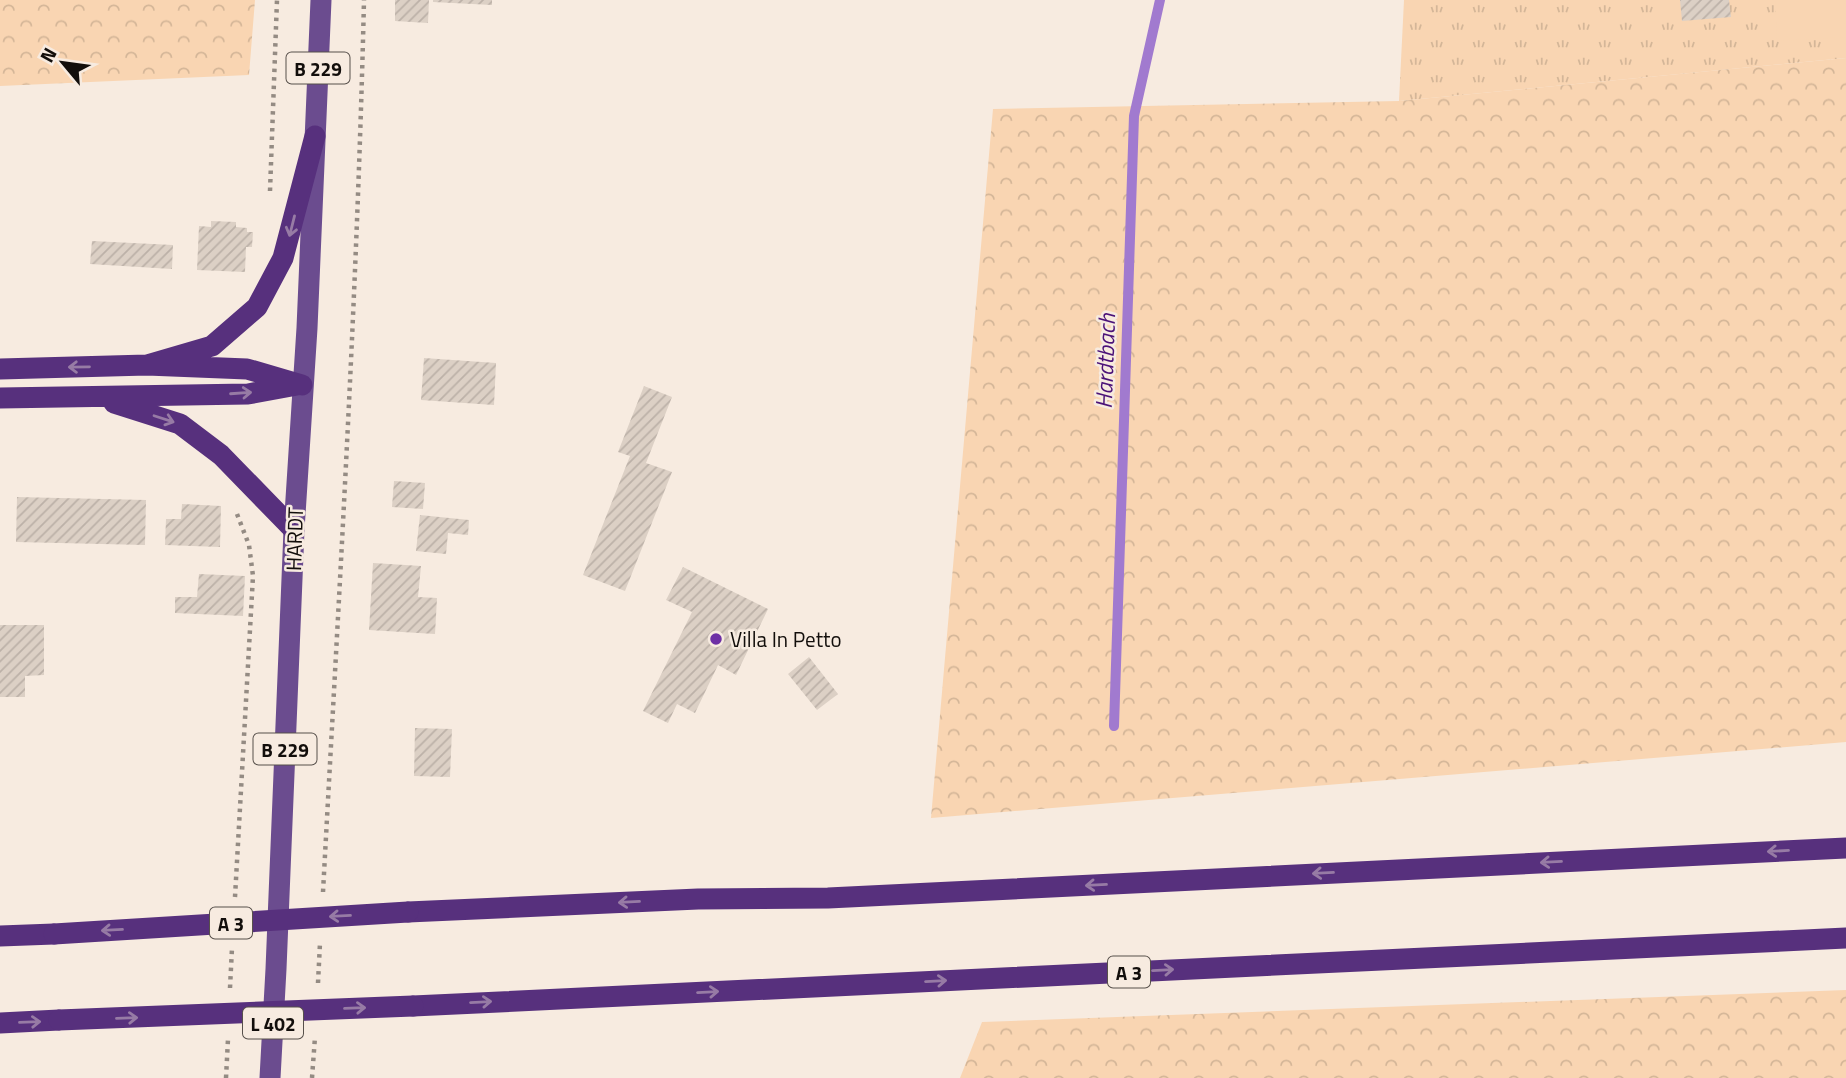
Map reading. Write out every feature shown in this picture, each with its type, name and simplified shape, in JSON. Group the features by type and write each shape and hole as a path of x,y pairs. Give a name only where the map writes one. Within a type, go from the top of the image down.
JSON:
{"highway":[{"path":"147,365 212,346 257,307 284,258 315,136"},
{"path":"0,369 147,365 247,369 302,384"},
{"path":"0,398 248,394 302,384"},
{"path":"99,398 180,424 221,456 294,530"},
{"name":"A 3","path":"0,936 408,912 698,899 828,898 1846,848"},
{"name":"A 3","path":"0,1023 1846,938"}],"main road":[{"name":"HARDT","path":"270,1078 321,0"}],"path":[{"path":"269,202 277,0"},
{"path":"323,897 361,143 364,0"},
{"path":"234,905 253,576 249,545 242,521 235,511"},
{"path":"317,994 320,939"},
{"path":"230,998 233,945"},
{"path":"312,1078 315,1036"},
{"path":"226,1078 228,1038"}],"green space":[{"path":"0,0 255,0 249,75 0,86"},
{"path":"1404,0 1846,0 1846,58 1399,101"},
{"path":"1775,0 1846,0 1846,37 1777,41"},
{"path":"1846,58 1846,742 931,818 993,109 1399,101"},
{"path":"1846,990 1846,1078 960,1078 982,1022"}],"building":[{"path":"395,0 429,0 428,23 395,21"},
{"path":"492,0 492,5 433,2"},
{"path":"1680,0 1729,0 1731,17 1682,21"},
{"path":"211,221 236,222 236,227 247,228 247,232 253,232 252,247 246,247 245,272 197,270 199,226 211,227"},
{"path":"92,241 173,245 172,269 90,264"},
{"path":"424,358 496,363 494,405 421,400"},
{"path":"644,386 672,397 646,463 672,472 625,591 583,575 630,456 618,452"},
{"path":"394,481 425,483 423,509 392,507"},
{"path":"17,497 146,500 145,545 16,542"},
{"path":"182,504 221,506 220,547 165,545 166,519 181,519"},
{"path":"420,515 469,520 468,535 448,533 446,554 416,551"},
{"path":"373,563 421,566 418,597 437,598 435,634 369,630"},
{"name":"Villa In Petto","path":"683,567 768,609 736,675 718,665 695,713 677,704 668,723 643,711 692,612 666,600"},
{"path":"199,574 245,576 243,616 175,613 175,597 197,597"},
{"path":"0,625 44,625 44,675 25,676 25,697 0,697"},
{"path":"809,657 838,694 817,710 788,674"},
{"path":"415,728 452,729 450,777 414,776"}],"waterway":[{"name":"Hardtbach","path":"1114,726 1134,116 1160,0"}],"place":[{"name":"Villa In Petto","path":"716,639"}]}
